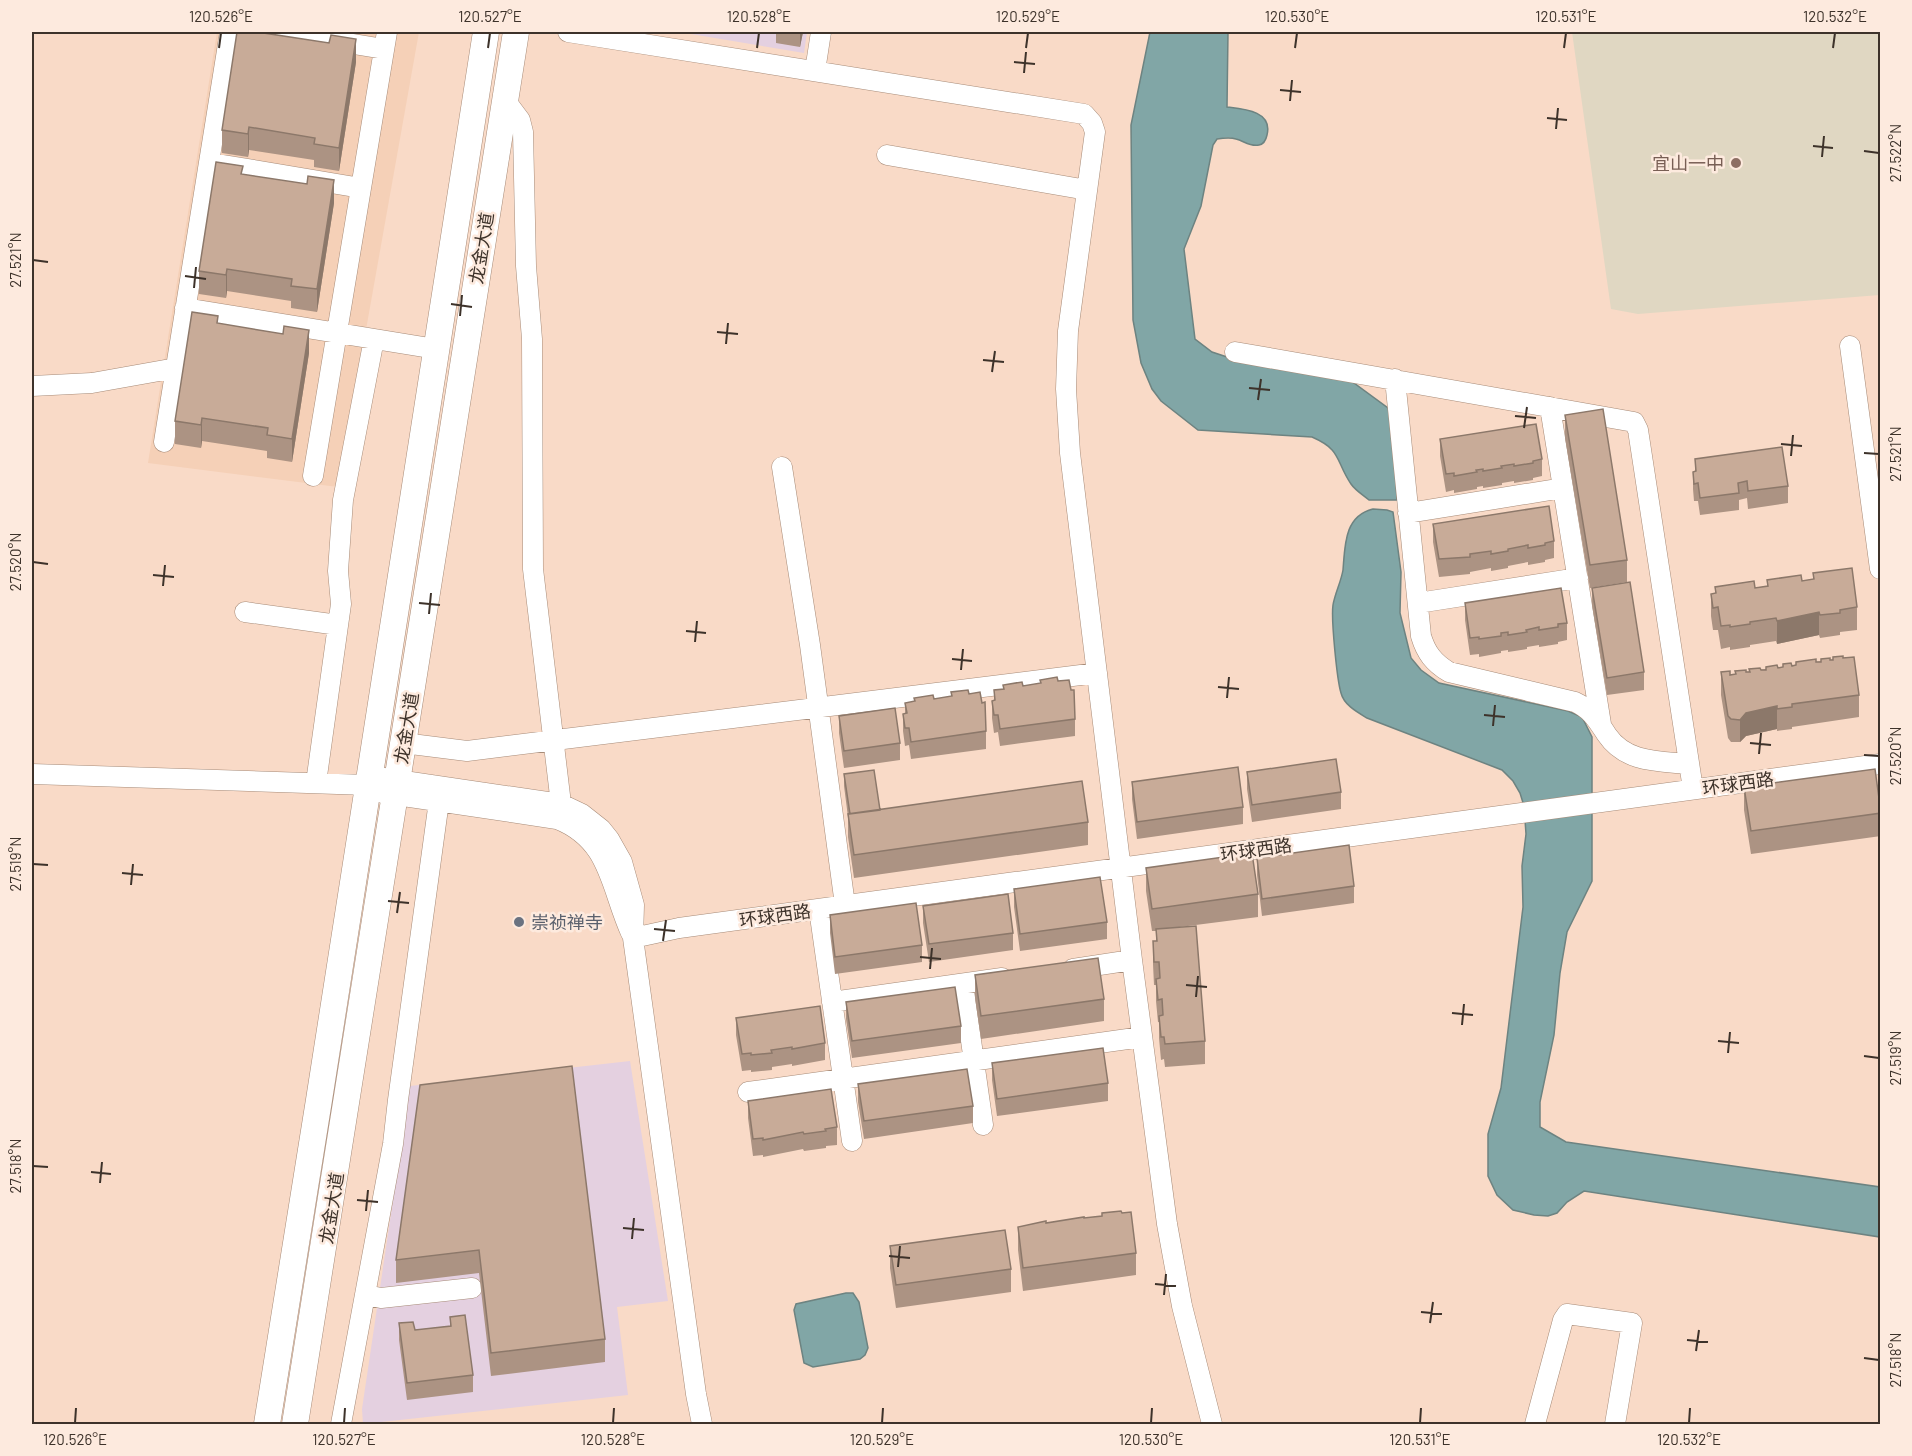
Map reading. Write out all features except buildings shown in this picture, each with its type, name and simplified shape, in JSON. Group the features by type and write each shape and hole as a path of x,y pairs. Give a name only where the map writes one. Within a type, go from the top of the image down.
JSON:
{"main road":[{"name":"龙金大道","path":"267,1425 486,32"},
{"name":"龙金大道","path":"295,1425 516,32"}],"street":[{"path":"164,442 230,32"},
{"path":"280,32 385,40 312,476"},
{"path":"568,32 1084,114 1092,123 1095,132 1069,322 1066,390 1070,453 1120,867 1174,1265 1212,1425"},
{"path":"815,71 822,32"},
{"path":"505,100 520,120 523,132 526,266 532,339 532,569 561,804"},
{"path":"887,155 1087,190"},
{"path":"209,162 361,188"},
{"path":"185,308 436,350"},
{"path":"316,783 341,604 338,571 343,500 374,339"},
{"path":"1850,346 1881,569"},
{"path":"1235,352 1634,422 1638,430 1693,789"},
{"path":"32,386 92,383 176,368"},
{"path":"1395,379 1418,603 1424,644 1433,660 1449,672 1575,702 1590,711 1614,743 1630,755 1641,760 1689,764"},
{"path":"1550,407 1601,724"},
{"path":"782,467 845,905"},
{"path":"1408,513 1563,488"},
{"path":"1418,603 1578,578"},
{"path":"245,612 338,625"},
{"path":"403,743 467,751 1097,673"},
{"name":"环球西路","path":"633,938 679,928 1881,764"},
{"path":"32,774 368,783 561,804 591,820 616,850 629,883 634,905 633,938 702,1425"},
{"path":"397,787 439,801 557,819 582,832 603,857 633,938"},
{"path":"341,1425 393,1144 439,801"},
{"path":"819,909 852,1141"},
{"path":"1053,971 1132,960"},
{"path":"832,1002 1019,976"},
{"path":"963,984 982,1125"},
{"path":"748,1092 1142,1037"},
{"path":"366,1295 381,1298 472,1288"},
{"path":"1535,1425 1563,1320 1567,1314 1632,1323 1615,1425"}],"shaded area":[{"path":"217,32 419,32 338,487 148,463"},
{"path":"679,32 807,32 804,53"},
{"name":"宜山一中","path":"1572,32 1880,32 1880,295 1638,314 1611,309"},
{"path":"630,1061 668,1301 617,1307 628,1395 363,1424 362,1409 410,1086"}],"water":[{"path":"1150,32 1228,32 1227,107 1256,113 1266,121 1268,127 1266,139 1261,144 1253,145 1226,138 1217,139 1213,145 1201,206 1184,249 1195,339 1212,352 1233,359 1343,375 1392,411 1397,500 1369,500 1351,484 1333,451 1312,437 1198,430 1161,401 1152,389 1141,363 1133,320 1131,125"},
{"path":"1373,509 1393,512 1401,572 1400,613 1411,658 1421,670 1439,683 1568,711 1582,717 1592,737 1592,881 1567,932 1560,973 1554,1035 1540,1102 1540,1127 1566,1142 1880,1187 1880,1237 1584,1191 1567,1202 1557,1213 1548,1216 1534,1215 1513,1210 1497,1195 1488,1176 1488,1134 1501,1088 1523,907 1522,866 1526,834 1524,806 1513,781 1502,770 1367,718 1351,708 1345,701 1339,686 1333,605 1342,574 1346,542 1351,525 1356,518"},
{"path":"853,1293 859,1302 868,1348 865,1355 860,1359 813,1367 804,1363 794,1310 796,1304"}],"place":[{"name":"宜山一中","path":"1736,163"},
{"name":"崇祯禅寺","path":"519,922"}]}
